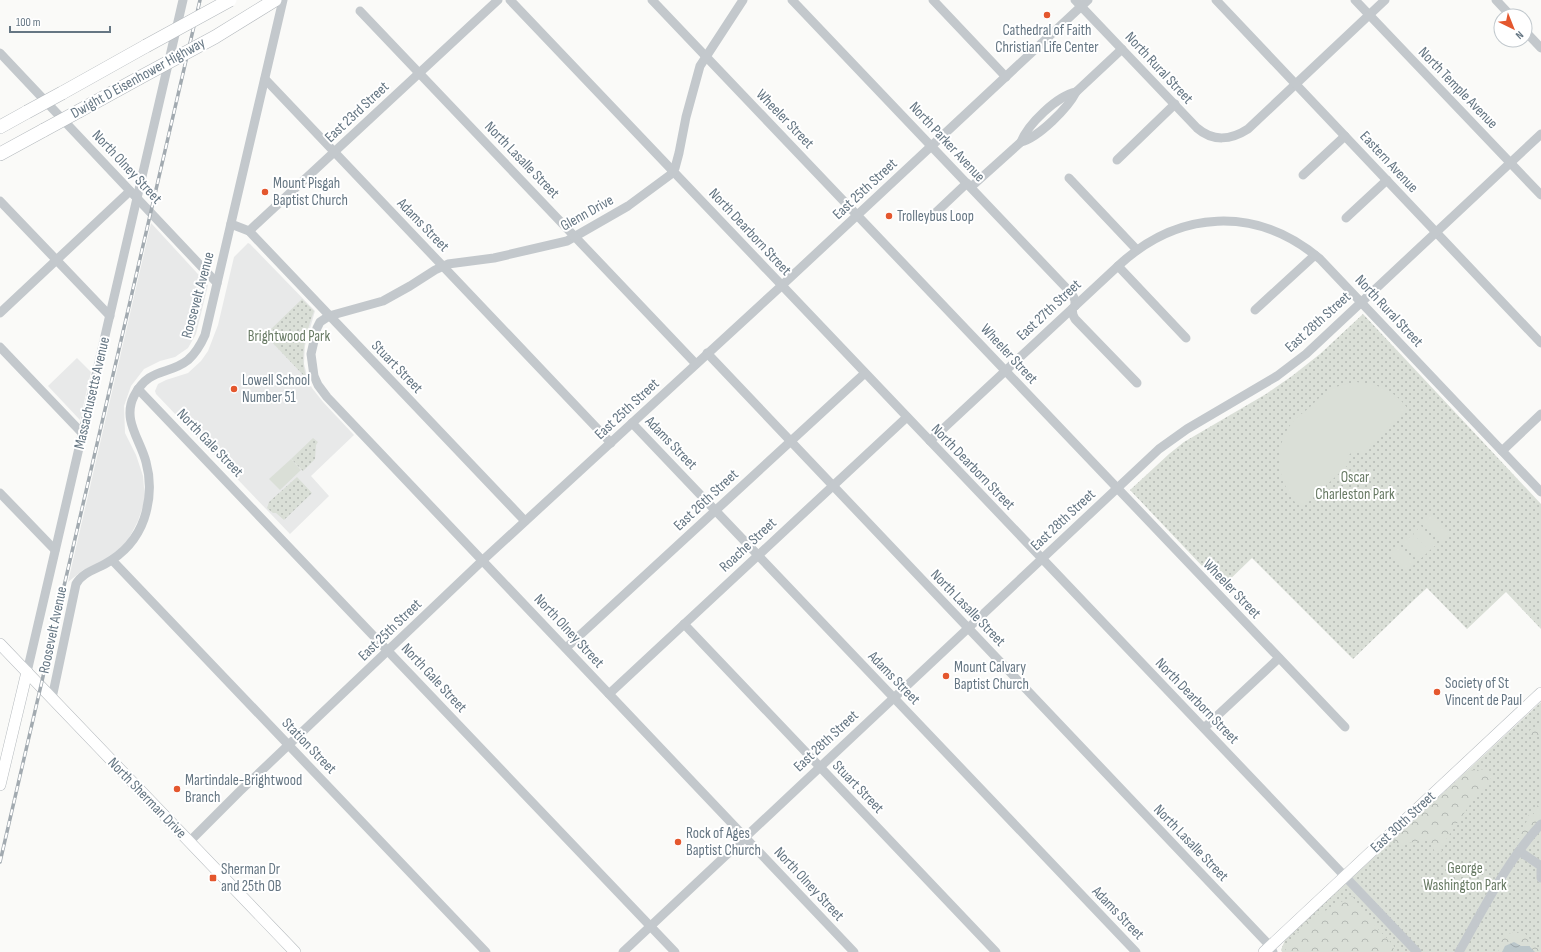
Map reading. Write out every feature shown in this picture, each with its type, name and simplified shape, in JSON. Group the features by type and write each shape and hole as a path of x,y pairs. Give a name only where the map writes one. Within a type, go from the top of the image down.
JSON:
{"highway":[{"name":"Dwight D Eisenhower Highway","path":"0,127 230,0"},
{"name":"Dwight D Eisenhower Highway","path":"0,154 227,30 276,0"}],"main road":[{"name":"North Sherman Drive","path":"0,644 295,952"},
{"name":"Massachusetts Avenue","path":"0,785 27,672"},
{"name":"East 30th Street","path":"1269,950 1345,876 1541,693"}],"street":[{"name":"Massachusetts Avenue","path":"27,672 183,0"},
{"name":"Roosevelt Avenue","path":"52,698 76,584 87,572 112,560 128,546 137,534 144,518 148,503 148,471 146,461 130,421 132,401 138,389 149,377 158,372 183,364 196,352 205,334 283,0"},
{"name":"East 23rd Street","path":"249,231 498,0"},
{"name":"North Dearborn Street","path":"510,0 1417,952"},
{"name":"Wheeler Street","path":"652,0 1345,727"},
{"path":"674,171 695,80 700,66 743,0"},
{"name":"North Parker Avenue","path":"792,0 1072,294 1075,300 1075,319 1137,383"},
{"path":"933,0 1006,77"},
{"name":"Eastern Avenue","path":"1216,0 1541,343"},
{"name":"North Temple Avenue","path":"1355,0 1541,195"},
{"path":"1296,85 1385,0"},
{"path":"1496,0 1504,8"},
{"name":"East 25th Street","path":"189,842 483,560 707,353 782,286 1006,77 1081,2"},
{"name":"North Rural Street","path":"1081,2 1122,49 1197,128 1206,134 1220,138 1242,134 1296,85"},
{"name":"North Lasalle Street","path":"360,11 696,364"},
{"path":"1533,40 1541,48"},
{"path":"930,218 1021,142 1028,140 1056,119 1076,92 1122,49"},
{"name":"North Olney Street","path":"0,53 217,283"},
{"name":"Adams Street","path":"265,79 611,443"},
{"path":"1021,142 1024,134 1046,110 1068,93 1076,92"},
{"path":"1116,160 1175,104"},
{"name":"East 28th Street","path":"623,952 1168,441 1259,387 1301,358 1541,134"},
{"path":"1302,175 1345,136"},
{"name":"Glenn Drive","path":"329,316 383,301 442,266 448,264 494,258 558,244 576,237 633,203 674,171"},
{"path":"1069,178 1137,250"},
{"path":"1346,218 1387,180"},
{"path":"0,313 130,191"},
{"path":"0,201 110,316"},
{"name":"North Rural Street","path":"1178,228 1209,222 1249,224 1263,227 1286,236 1315,255 1541,492"},
{"path":"231,224 249,231"},
{"name":"East 27th Street","path":"930,441 1118,266 1137,250 1158,236 1178,228"},
{"name":"Stuart Street","path":"249,231 525,522"},
{"path":"1255,310 1315,255"},
{"path":"1118,266 1186,338"},
{"name":"North Olney Street","path":"329,316 320,322 317,328 312,350 313,371 322,391 854,952"},
{"path":"0,347 83,434"},
{"name":"North Lasalle Street","path":"707,353 968,628 1269,950"},
{"name":"East 26th Street","path":"566,648 865,373"},
{"name":"North Gale Street","path":"138,389 675,952"},
{"path":"1502,451 1541,414"},
{"name":"Roache Street","path":"609,694 907,417"},
{"name":"Adams Street","path":"632,423 1136,952"},
{"path":"0,493 55,550"},
{"name":"Station Street","path":"112,560 486,952"},
{"name":"Stuart Street","path":"684,624 996,952"},
{"path":"1204,728 1279,658"},
{"path":"1459,952 1500,879 1519,850 1541,824"},
{"path":"1519,850 1541,866"},
{"path":"1541,870 1541,878"}],"shaded area":[{"path":"151,223 208,285 196,334 188,348 175,357 160,361 144,369 131,386 124,406 125,433 136,455 143,476 145,500 138,521 128,540 116,552 99,564 83,570 68,582"},
{"name":"Lowell School Number 51","path":"248,243 315,311 305,346 304,364 309,382 323,402 354,435 311,476 329,496 290,534 156,394 155,391 158,384 188,373 201,361 208,351 218,325 234,257"},
{"path":"77,358 91,372 80,420 48,386"}],"green space":[{"name":"Brightwood Park","path":"302,299 314,311 304,345 304,362 307,379 266,336 267,333"},
{"name":"Oscar Charleston Park","path":"1363,314 1541,504 1541,629 1506,592 1467,629 1427,588 1353,659 1252,558 1222,587 1130,490 1184,442 1266,394 1292,376 1320,354"},
{"path":"1356,382 1372,384 1385,389 1403,402 1408,409 1363,451 1352,452 1349,455 1348,465 1303,507 1300,506 1295,502 1289,493 1283,479 1279,463 1281,447 1286,431 1295,419 1325,393 1334,388"},
{"path":"313,438 318,442 316,445 315,459 303,471 291,459"},
{"path":"291,459 301,470 280,490 269,479"},
{"path":"297,477 312,493 284,520 267,508 269,502"},
{"path":"1431,513 1451,534 1443,543 1423,521"},
{"path":"1421,526 1437,544 1429,551 1413,534"},
{"path":"1411,536 1427,553 1418,561 1402,543"},
{"path":"1400,546 1416,563 1407,571 1391,553"},
{"name":"George Washington Park","path":"1541,702 1541,952 1282,952 1281,950 1285,940"},
{"path":"1541,724 1541,736 1533,738 1528,733 1530,730"},
{"path":"1486,769 1492,777 1469,806 1441,847 1442,852 1435,854 1433,846 1427,839 1400,845 1393,840 1467,771"},
{"path":"1541,803 1541,820 1527,835 1516,839 1528,819 1528,814 1534,814 1533,809"},
{"path":"1352,896 1377,928 1394,946 1393,952 1284,952 1305,922"},
{"path":"1523,931 1541,952 1498,952 1500,943 1506,934"}],"water":[{"path":"1514,942 1521,946 1529,946 1535,952 1502,952 1505,946"}],"railway":[{"path":"0,862 200,0"}],"place":[{"name":"Cathedral of Faith Christian Life Center","path":"1047,15"},
{"name":"Mount Pisgah Baptist Church","path":"265,192"},
{"name":"Trolleybus Loop","path":"889,216"},
{"name":"Lowell School Number 51","path":"234,389"},
{"name":"Mount Calvary Baptist Church","path":"946,676"},
{"name":"Society of St Vincent de Paul","path":"1437,692"},
{"name":"Martindale-Brightwood Branch","path":"177,789"},
{"name":"Rock of Ages Baptist Church","path":"678,842"},
{"name":"Sherman Dr and 25th OB","path":"213,878"}]}
